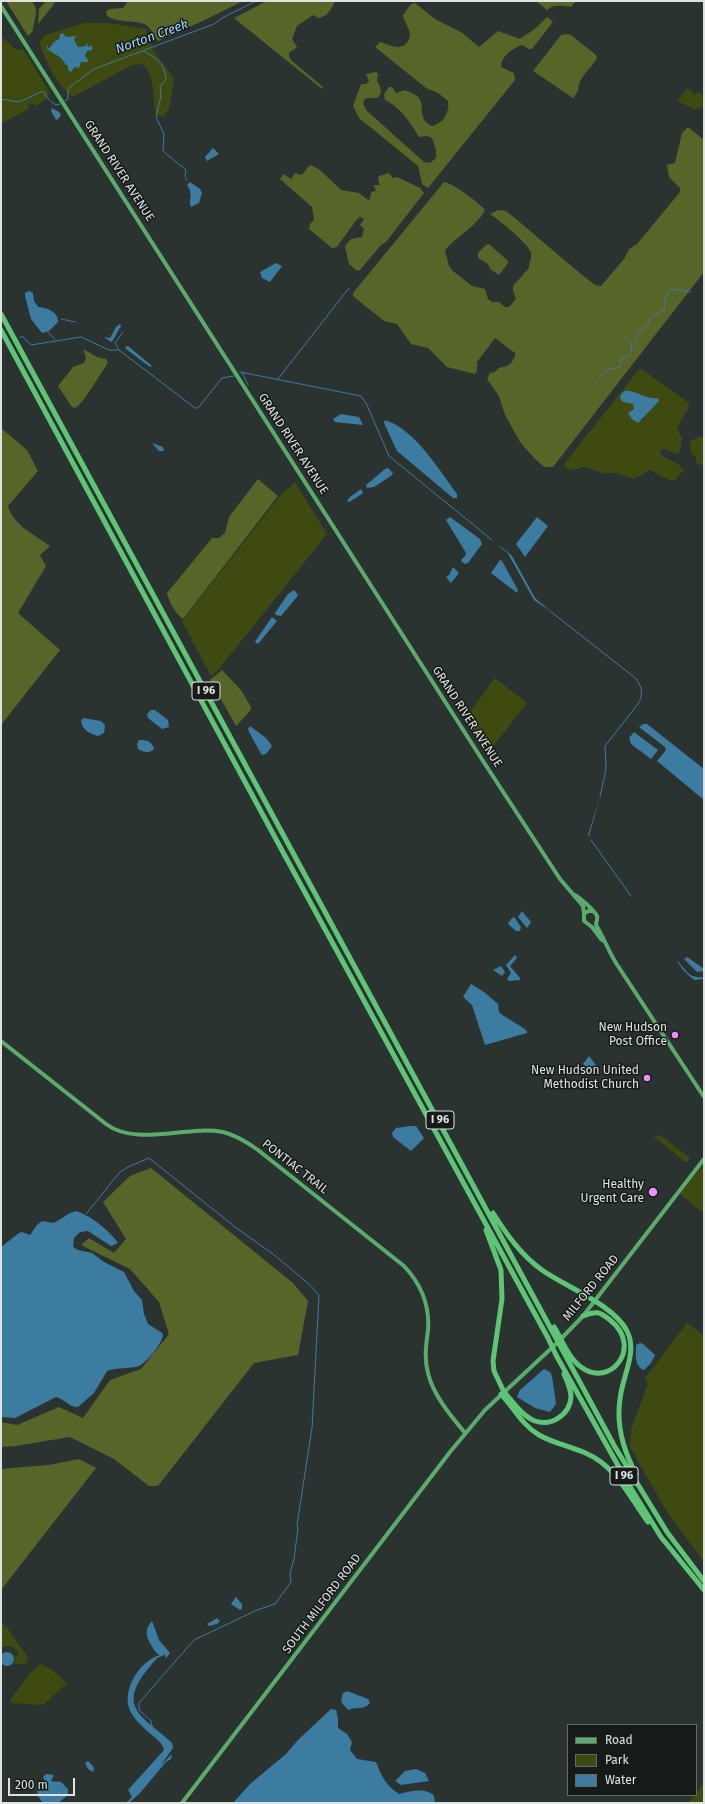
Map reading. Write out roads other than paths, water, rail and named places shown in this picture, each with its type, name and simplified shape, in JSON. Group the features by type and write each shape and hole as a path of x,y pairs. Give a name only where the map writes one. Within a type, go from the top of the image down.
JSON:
{"highway":[{"name":"I 96","path":"1,314 411,1067 536,1301 556,1333 615,1446 678,1548 704,1581"},
{"name":"I 96","path":"1,330 556,1354 629,1485 661,1537 704,1590"},
{"path":"471,1179 504,1232 519,1250 542,1270 595,1301 623,1324 631,1342 631,1351 620,1398 620,1432 627,1457 652,1506"},
{"path":"464,1184 492,1241 501,1270 502,1299 493,1361 494,1371 503,1393 520,1420 531,1430 548,1439 587,1454 605,1465 615,1474 644,1517 661,1537"},
{"path":"564,1348 577,1364 590,1372 599,1373 608,1371 620,1361 624,1353 625,1341 618,1328 606,1317 597,1312 583,1316"},
{"path":"503,1393 523,1413 533,1420 548,1422 560,1418 568,1408 571,1396 569,1386 556,1354"}],"main road":[{"name":"GRAND RIVER AVENUE","path":"1,6 483,761 560,879 583,906 584,914"},
{"name":"GRAND RIVER AVENUE","path":"570,891 583,900 592,911"},
{"path":"604,941 584,921 584,914 588,911 592,911 597,915 596,925 618,967 704,1097"},
{"path":"589,925 596,921"},
{"name":"PONTIAC TRAIL","path":"1,1041 101,1121 118,1132 132,1134 213,1131 228,1133 246,1141 404,1266 419,1286 427,1306 428,1324 426,1358 431,1384 465,1433"},
{"name":"MILFORD ROAD","path":"479,1418 583,1316 704,1159"},
{"name":"SOUTH MILFORD ROAD","path":"182,1803 465,1433 479,1418"}],"water":[{"path":"63,33 66,37 76,36 74,40 78,47 86,46 87,42 88,47 92,45 92,50 87,51 85,56 88,62 81,62 79,68 75,67 71,72 68,70 68,65 66,65 61,58 47,49 47,45 49,49 54,42 59,39 60,34"},
{"path":"52,108 61,115 56,120 51,111"},
{"path":"213,148 219,154 207,161 205,157"},
{"path":"190,182 200,189 202,193 199,203 191,207 191,194 187,185"},
{"path":"276,263 282,266 270,282 262,278 260,272"},
{"path":"29,291 33,293 34,301 38,307 48,309 58,318 58,322 49,331 42,333 31,319 25,296 25,293"},
{"path":"120,324 121,326 111,342 104,337 110,338 116,327"},
{"path":"128,346 152,366 150,367 126,349 125,347"},
{"path":"625,391 658,398 659,401 638,423 633,420 628,413 634,409 633,404 623,402 620,398 621,394"},
{"path":"341,414 359,417 363,425 335,422 333,419"},
{"path":"385,420 407,432 417,441 457,494 457,498 453,498 397,451 384,423"},
{"path":"152,443 163,447 164,451 159,451"},
{"path":"388,468 393,473 391,476 374,487 367,488 366,485"},
{"path":"361,489 362,494 349,502 347,501 350,497"},
{"path":"450,517 480,539 482,544 468,563 465,564 461,560 466,553 446,520"},
{"path":"537,517 548,526 525,557 516,544"},
{"path":"506,550 512,556 535,598 550,611 534,600"},
{"path":"500,560 502,561 518,590 517,593 491,573"},
{"path":"453,567 459,573 451,583 446,577 449,575"},
{"path":"294,590 298,595 296,598 281,616 276,615 275,613 288,594"},
{"path":"272,617 277,621 258,644 255,642 256,640"},
{"path":"151,710 155,710 168,720 169,727 162,729 148,718 147,714"},
{"path":"83,718 101,721 105,725 104,733 98,736 87,731 83,727 81,721"},
{"path":"643,724 647,724 704,769 704,800 657,761 666,750 665,747 639,727"},
{"path":"250,726 266,738 272,746 266,754 262,755 260,752 249,732 248,729"},
{"path":"634,732 658,750 651,759 631,744 629,738"},
{"path":"139,740 149,742 152,744 154,749 150,752 146,752 138,749 137,744"},
{"path":"600,797 589,836 591,840 588,835"},
{"path":"522,911 531,922 527,928 518,917"},
{"path":"513,917 521,927 520,931 516,931 508,923"},
{"path":"515,955 517,958 510,966 520,980 509,981 507,979 511,973 506,965"},
{"path":"687,957 704,969 704,971 697,972 684,959"},
{"path":"676,960 688,973 698,977 704,977 704,979 694,980 684,971"},
{"path":"501,966 505,972 502,976 493,970"},
{"path":"471,984 484,992 498,1004 501,1014 527,1031 527,1033 485,1045 472,1005 463,997"},
{"path":"589,1056 599,1069 596,1074 583,1064"},
{"path":"416,1126 424,1138 411,1151 393,1137 392,1133 396,1128"},
{"path":"76,1211 99,1224 118,1243 111,1246 88,1231 80,1232 74,1238 73,1247 78,1250 92,1253 104,1262 124,1272 134,1291 142,1300 144,1314 148,1324 162,1333 163,1336 153,1353 139,1366 107,1371 94,1393 78,1407 72,1406 56,1397 15,1418 1,1417 1,1247 19,1233 22,1232 30,1235 42,1221 54,1223"},
{"path":"640,1343 655,1355 651,1363 644,1370 639,1366 636,1360 636,1345"},
{"path":"544,1369 550,1372 552,1376 556,1404 550,1412 535,1408 517,1397 520,1390"},
{"path":"236,1597 242,1604 242,1609 240,1610 231,1604"},
{"path":"217,1618 220,1621 217,1624 209,1626 207,1624"},
{"path":"152,1621 159,1640 170,1653 166,1658 164,1654 163,1656 158,1657 147,1670 138,1683 134,1694 134,1703 144,1719 172,1743 173,1748 161,1765 172,1754 171,1759 166,1762 140,1793 129,1803 126,1803 132,1797 128,1790 164,1750 160,1742 134,1717 128,1704 129,1688 135,1675 148,1661 160,1655 155,1651 147,1636 148,1627"},
{"path":"4,1652 10,1652 14,1656 14,1662 10,1666 4,1666 0,1662 0,1656"},
{"path":"347,1691 368,1699 370,1703 362,1708 348,1710 341,1702 343,1693"},
{"path":"331,1709 336,1710 338,1728 347,1734 352,1742 350,1750 357,1759 376,1762 384,1780 394,1791 399,1794 413,1791 427,1791 434,1796 435,1803 233,1803 250,1784 286,1754 298,1740"},
{"path":"88,1761 93,1766 93,1772 88,1769 85,1763"},
{"path":"416,1769 425,1773 429,1781 401,1785 395,1781 405,1771"},
{"path":"46,1774 54,1775 51,1781 61,1782 68,1789 68,1795 58,1803 43,1803 38,1796 37,1790 44,1786 45,1781 43,1777"}],"waterway":[{"name":"Norton Creek","path":"65,101 68,99 68,90 71,86 94,69 214,24 222,18 256,1"},
{"path":"144,51 160,62 164,69 166,79 160,87 161,96 156,117 164,134 163,151 186,170 185,176 187,180"},
{"name":"Norton Creek","path":"1,99 19,102 43,91 49,100"},
{"name":"Norton Creek","path":"50,101 56,105 60,104"},
{"path":"278,379 349,288"},
{"path":"632,345 637,340 636,334 647,326 651,317 664,310 665,298 670,290 674,289 690,292"},
{"path":"61,319 75,322"},
{"path":"48,332 55,340"},
{"path":"123,332 115,343 119,350 195,408 198,408 222,378 234,376"},
{"path":"20,337 23,337 31,345 81,337 109,350 118,350"},
{"path":"599,377 609,369 620,367 621,359 630,355 632,345 626,338"},
{"path":"240,372 361,396 367,405 389,456 492,540"},
{"path":"242,372 248,385"},
{"path":"500,547 506,551"},
{"path":"550,611 634,677 640,686 641,697 638,704 605,746 606,769 600,797"},
{"path":"591,840 631,896"},
{"path":"86,1214 120,1172 149,1158 235,1227 273,1254 310,1285 319,1295 312,1428 297,1525 298,1528 294,1559 290,1573 291,1582 275,1604 257,1610 194,1640 139,1703 139,1710 151,1721 152,1726"}],"place":[{"name":"New Hudson Post Office","path":"675,1035"},
{"name":"New Hudson United Methodist Church","path":"647,1078"},
{"name":"Healthy Urgent Care","path":"653,1192"}]}
